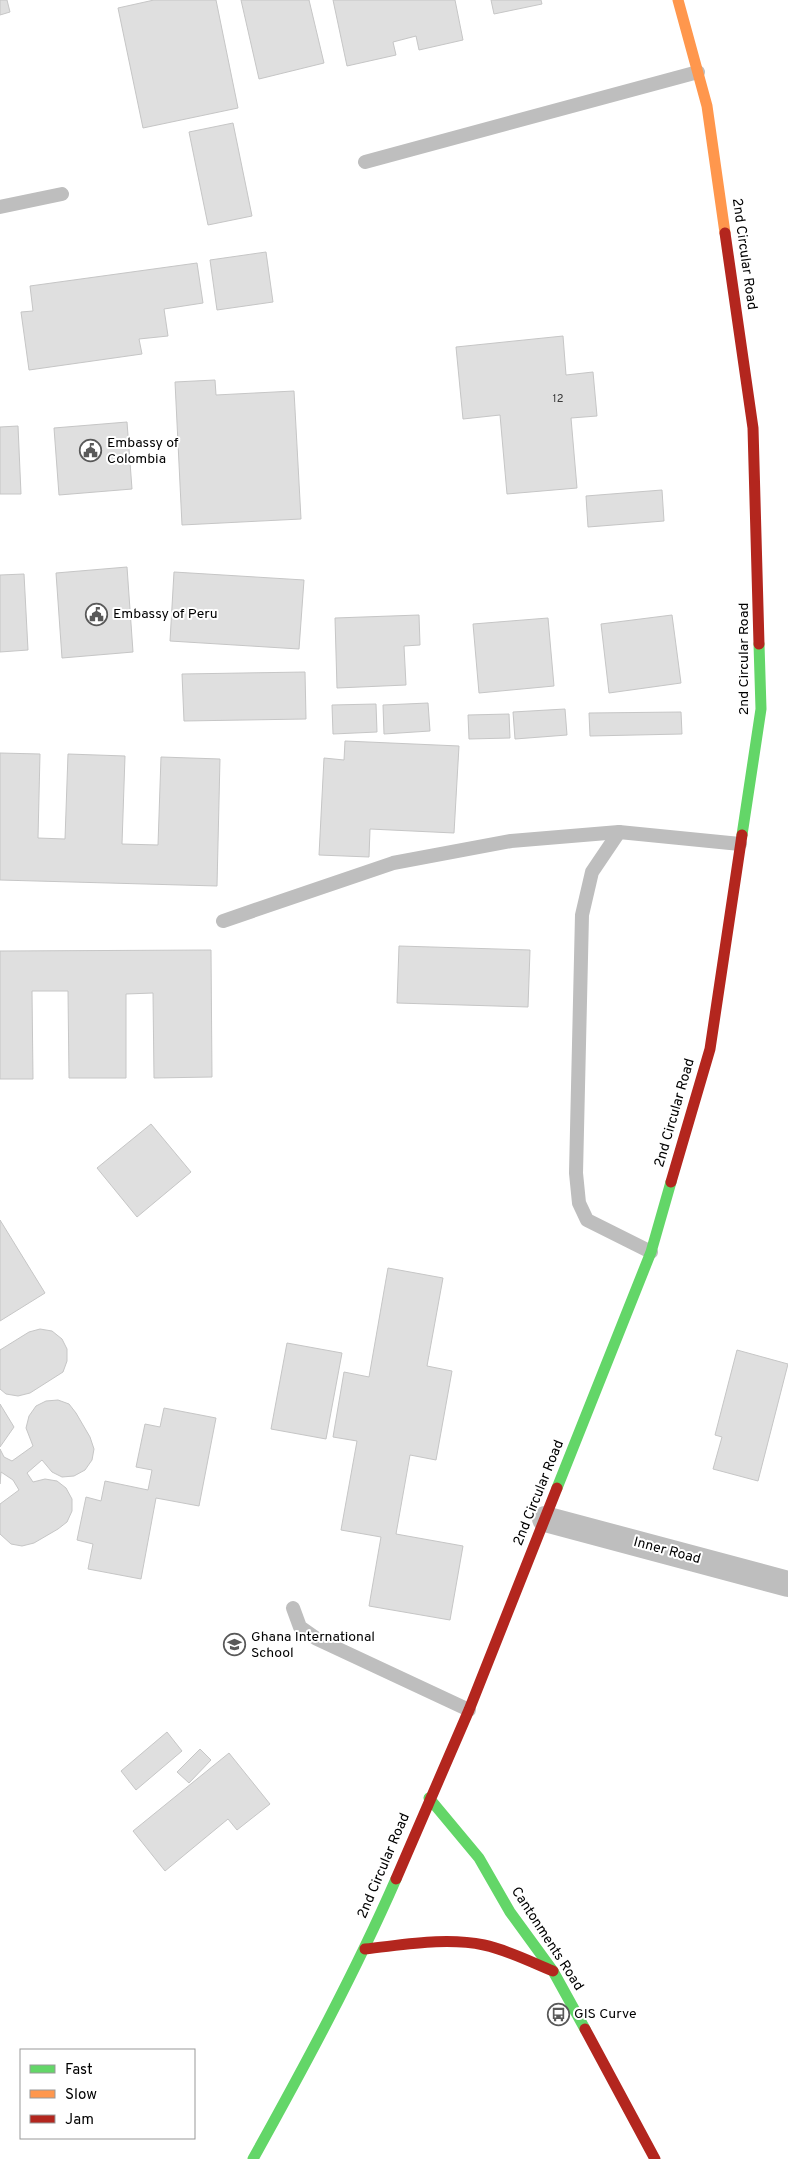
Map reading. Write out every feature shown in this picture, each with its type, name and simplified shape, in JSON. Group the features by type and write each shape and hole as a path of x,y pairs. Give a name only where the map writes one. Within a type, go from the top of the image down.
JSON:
{"street":[{"name":"2nd Circular Road","path":"252,2159 304,2069 365,1949 469,1710 651,1252 710,1049 761,709 753,428 708,106 678,0"},
{"name":"Inner Road","path":"545,1518 788,1584"},
{"name":"Cantonments Road","path":"430,1798 479,1858 510,1912 553,1971 655,2159"},
{"path":"365,1949 419,1943 484,1945 553,1971"}],"lane":[{"path":"365,162 698,72"},
{"path":"0,207 62,194"},
{"path":"619,832 592,872 582,916 576,1173 580,1203 588,1220 651,1252"},
{"path":"223,921 393,863 511,840 619,832 740,844"},
{"path":"293,1608 300,1627 316,1640 469,1710"}],"building":[{"path":"0,0 7,0 10,12 0,15"},
{"path":"154,0 216,0 238,108 143,128 118,8"},
{"path":"241,0 309,0 324,63 259,79"},
{"path":"333,0 455,0 463,40 419,50 416,36 393,42 396,55 347,66"},
{"path":"491,0 541,0 542,4 494,14"},
{"path":"233,123 252,216 208,225 189,132"},
{"path":"266,252 273,302 217,310 210,260"},
{"path":"197,263 203,303 164,309 168,336 139,339 142,354 29,370 21,312 33,311 30,286"},
{"path":"563,336 566,375 593,372 597,416 571,418 577,488 507,494 500,415 463,419 456,347"},
{"path":"215,380 216,395 294,391 301,519 182,525 175,382"},
{"path":"127,422 132,489 59,495 54,428"},
{"path":"18,426 21,494 0,494 0,427"},
{"path":"662,490 664,521 588,527 586,496"},
{"path":"127,567 133,652 62,658 56,573"},
{"path":"174,572 304,580 299,649 170,641"},
{"path":"24,574 28,650 0,652 0,575"},
{"path":"419,615 420,645 404,646 406,685 337,688 335,618"},
{"path":"672,615 681,683 609,693 601,624"},
{"path":"548,618 554,686 479,693 473,624"},
{"path":"305,672 306,719 184,721 182,674"},
{"path":"428,703 430,731 384,734 383,705"},
{"path":"376,704 377,732 333,734 332,705"},
{"path":"565,709 567,735 515,739 513,712"},
{"path":"681,712 682,734 590,736 589,713"},
{"path":"509,714 510,738 469,739 468,715"},
{"path":"345,741 459,746 454,833 370,829 369,857 319,855 324,758 344,760"},
{"path":"0,753 40,754 38,838 65,839 68,754 125,756 122,844 158,845 161,757 220,759 217,886 0,880"},
{"path":"399,946 530,950 528,1007 397,1003"},
{"path":"211,950 212,1077 154,1078 153,993 126,994 126,1078 69,1078 68,991 32,991 33,1079 0,1079 0,951"},
{"path":"151,1124 191,1172 137,1217 97,1168"},
{"path":"0,1220 45,1293 0,1321"},
{"path":"388,1268 443,1278 427,1366 452,1371 436,1460 410,1455 396,1534 463,1546 450,1620 369,1606 381,1537 341,1530 357,1441 333,1437 344,1372 369,1377"},
{"path":"40,1329 52,1331 62,1339 67,1349 67,1361 63,1372 30,1393 18,1396 6,1394 0,1389 0,1350 29,1332"},
{"path":"287,1343 342,1353 326,1439 271,1429"},
{"path":"737,1350 788,1364 758,1481 713,1469 722,1437 715,1435"},
{"path":"58,1400 69,1404 90,1437 94,1449 92,1460 85,1470 74,1476 62,1477 52,1472 42,1460 27,1473 33,1482 45,1479 57,1481 66,1488 72,1499 72,1511 67,1522 34,1543 22,1546 11,1544 0,1534 0,1504 19,1490 13,1480 1,1472 0,1484 0,1449 4,1457 12,1461 33,1446 26,1428 29,1416 36,1406 46,1401"},
{"path":"0,1404 14,1427 0,1447"},
{"path":"164,1408 216,1418 199,1506 156,1498 141,1579 88,1569 93,1544 77,1540 86,1497 101,1501 105,1481 148,1490 152,1470 136,1467 145,1424 160,1427"},
{"path":"167,1732 182,1751 136,1790 121,1771"},
{"path":"200,1749 211,1760 189,1783 177,1772"},
{"path":"229,1753 270,1804 237,1830 228,1819 165,1871 133,1831"}],"traffic: fast":[{"path":"742,835 761,709 759,644"},
{"path":"557,1488 651,1252 671,1182"},
{"path":"429,1798 479,1858 510,1912 553,1971 585,2029"},
{"path":"253,2159 346,1986 396,1879"}],"traffic: slow":[{"path":"678,0 707,106 725,233"}],"traffic: jam":[{"path":"725,233 753,428 759,644"},
{"path":"671,1182 710,1049 742,835"},
{"path":"396,1879 469,1710 557,1488"},
{"path":"365,1949 424,1942 469,1943 502,1950 553,1971"},
{"path":"585,2029 655,2159"}],"place":[{"name":"Embassy of Colombia","path":"91,451"},
{"name":"Embassy of Peru","path":"97,614"},
{"name":"Ghana International School","path":"235,1645"},
{"name":"GIS Curve","path":"558,2014"}]}
